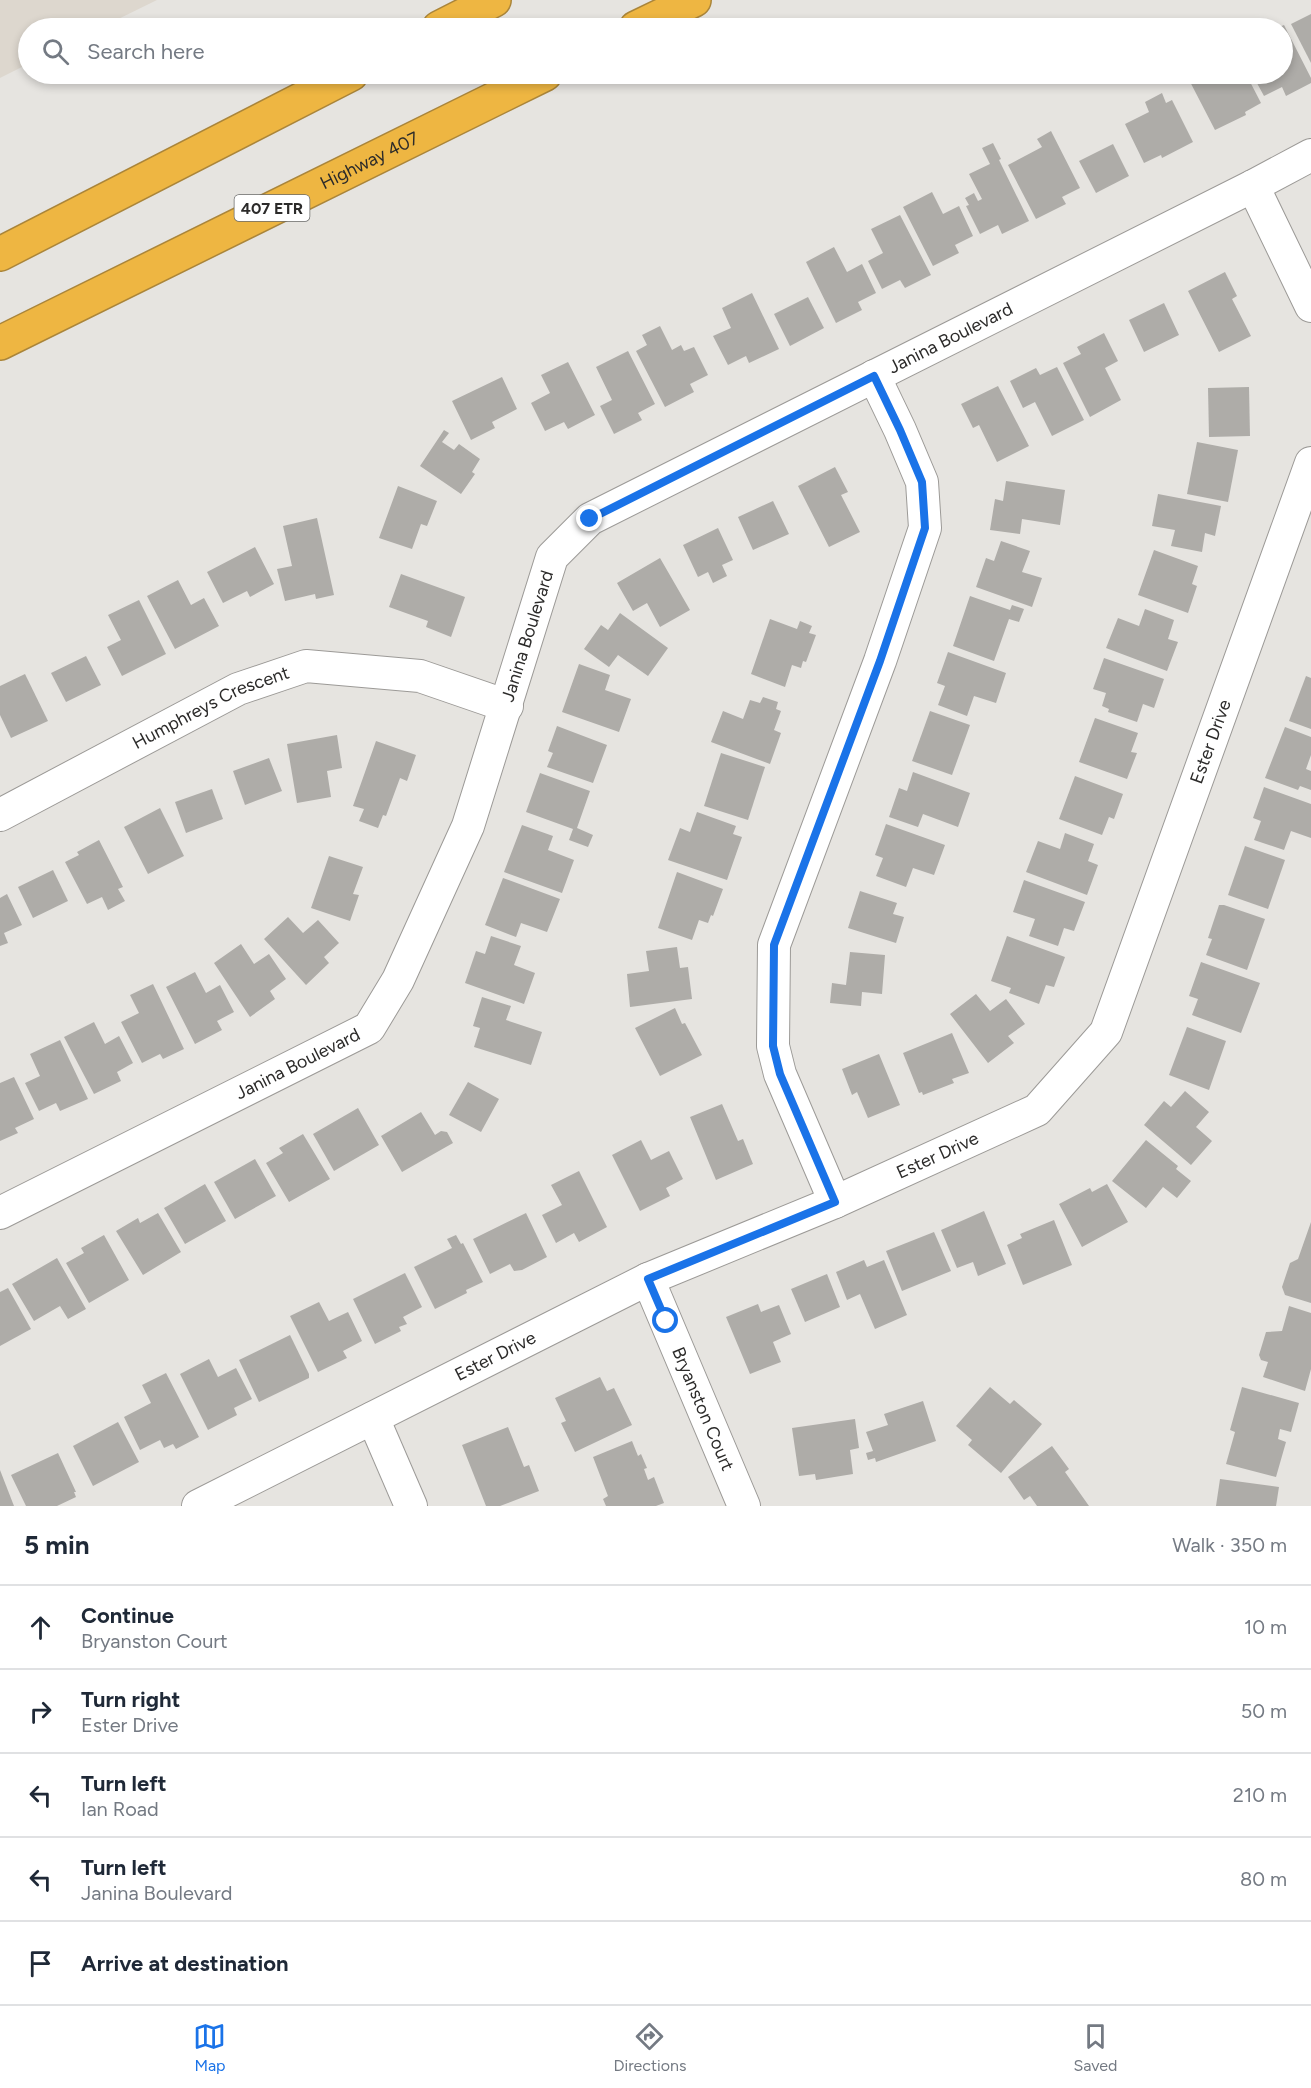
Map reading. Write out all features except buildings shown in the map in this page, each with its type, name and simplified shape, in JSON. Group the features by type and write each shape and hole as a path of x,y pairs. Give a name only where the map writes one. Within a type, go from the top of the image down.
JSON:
{"highway":[{"path":"459,18 494,0"},
{"path":"657,18 694,0"},
{"path":"0,254 332,84"},
{"name":"Highway 407","path":"0,343 525,84"}],"street":[{"name":"Janina Boulevard","path":"0,1214 369,1028 398,980 468,826 552,557 590,519 1311,155"},
{"path":"1253,186 1311,306"},
{"path":"835,1202 780,1074 773,1046 774,945 880,661 925,528 922,482 874,376"},
{"name":"Ester Drive","path":"198,1506 648,1279 835,1202 1037,1110 1106,1032 1311,463"},
{"name":"Humphreys Crescent","path":"0,815 238,689 306,666 420,676 507,706"},
{"name":"Bryanston Court","path":"648,1279 744,1506"},
{"path":"373,1418 411,1506"}],"shaded area":[{"path":"0,0 157,0 120,18 18,18 18,69 0,78"}],"route":[{"path":"590,519 874,376 922,482 925,528 880,661 774,945 773,1046 780,1074 835,1202 648,1279 666,1321"}]}
